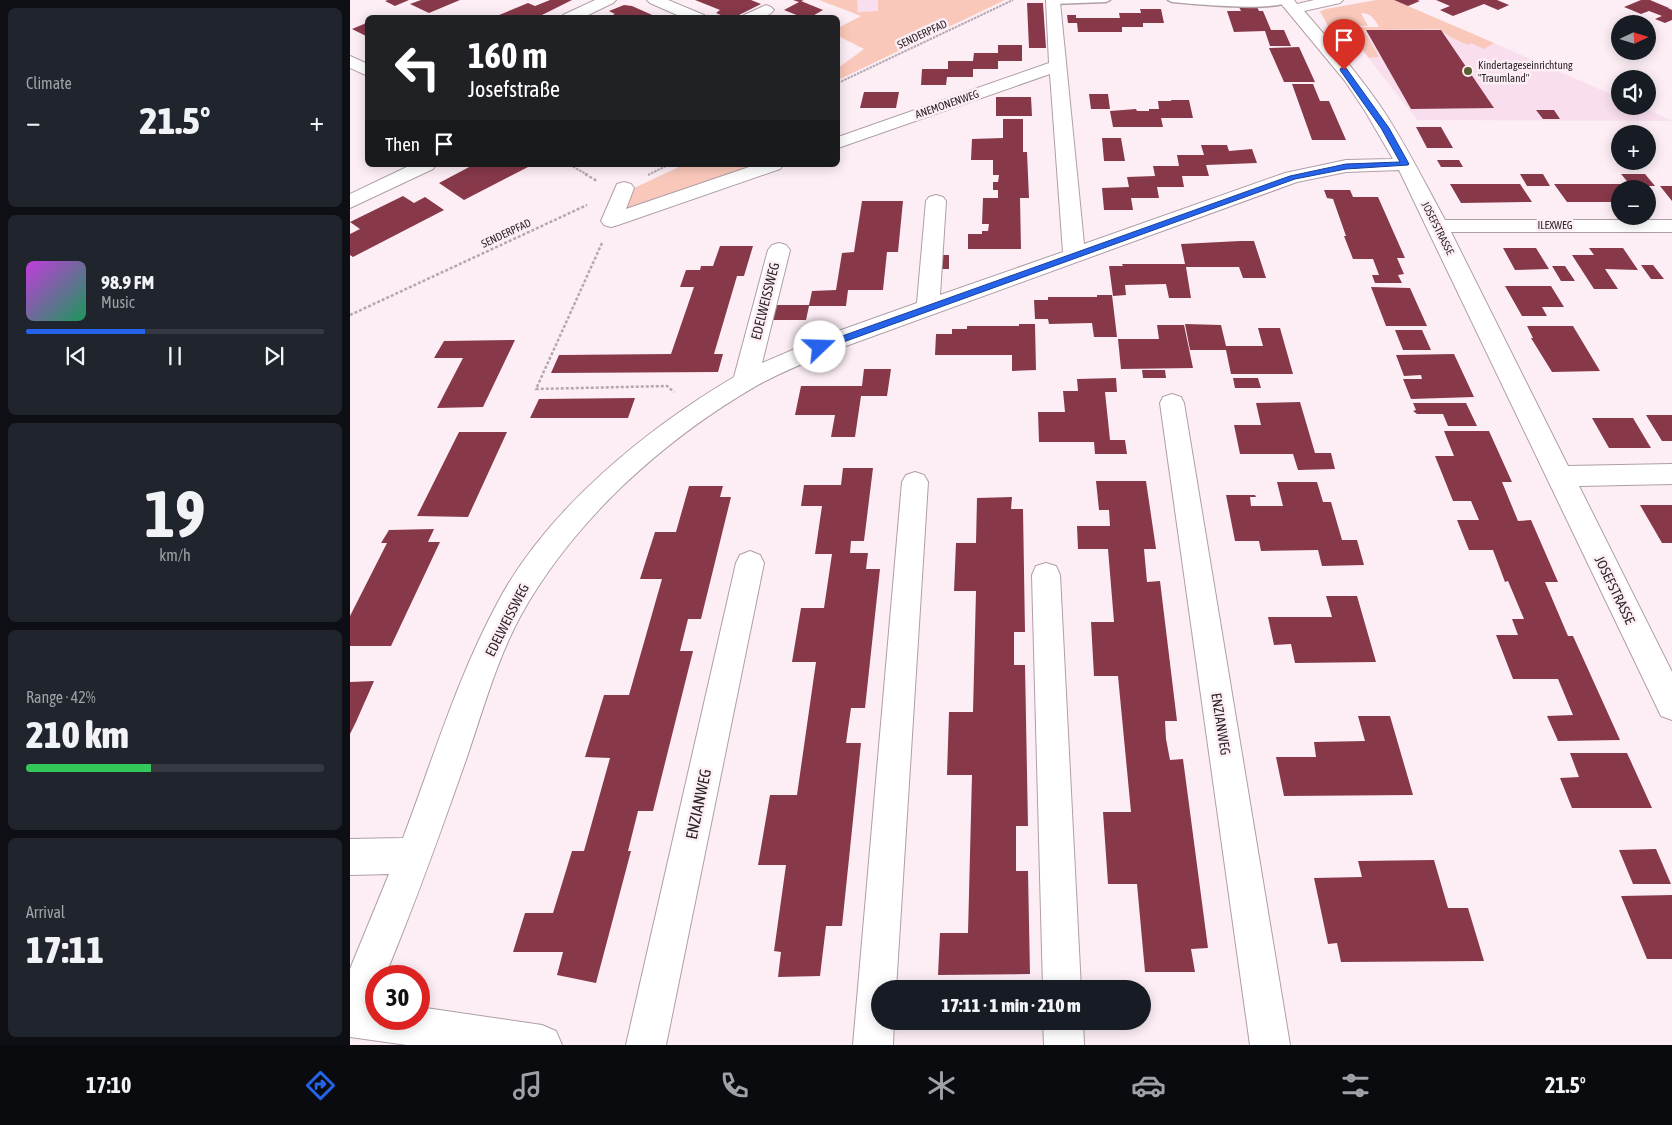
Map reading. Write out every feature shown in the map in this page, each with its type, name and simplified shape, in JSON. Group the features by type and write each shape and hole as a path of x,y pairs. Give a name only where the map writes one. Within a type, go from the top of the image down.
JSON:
{"street":[{"path":"575,15 608,0"},
{"path":"656,0 692,15"},
{"path":"1289,3 1335,0"},
{"path":"1052,2 1074,255"},
{"name":"JOSEFSTRASSE","path":"1289,3 1360,92 1385,128 1405,164 1438,226 1672,705"},
{"path":"755,15 766,10"},
{"path":"350,61 365,69"},
{"name":"ANEMONENWEG","path":"840,142 1057,66"},
{"name":"EDELWEISSWEG","path":"350,1013 383,939 480,677 501,627 520,590 553,544 600,493 697,411 745,382 786,361 1074,255 1292,178 1346,166 1405,164"},
{"path":"350,202 422,167"},
{"path":"611,222 767,167"},
{"path":"611,222 624,188"},
{"path":"928,308 936,201"},
{"name":"ILEXWEG","path":"1438,226 1672,226"},
{"name":"EDELWEISSWEG","path":"745,382 778,250"},
{"name":"ENZIANWEG","path":"1172,403 1270,1045"},
{"path":"1559,476 1672,474"},
{"path":"873,1045 915,482"},
{"name":"ENZIANWEG","path":"646,1045 750,563"},
{"path":"1046,575 1062,980"},
{"path":"350,857 414,856"},
{"path":"350,1017 542,1045"},
{"path":"1063,1030 1064,1045"}],"lane":[{"path":"1052,2 1106,0"},
{"path":"1172,0 1202,3 1289,3"}],"path":[{"name":"SENDERPFAD","path":"840,83 1013,0"},
{"name":"SENDERPFAD","path":"350,315 624,188 664,167"},
{"path":"611,222 536,389 667,386 697,411"}],"shaded area":[{"path":"819,0 857,0 858,12 878,11 878,0 1005,0 840,79 840,67 864,49 840,37 840,27 861,16"},
{"path":"857,0 878,0 879,11 857,12"},
{"path":"1376,0 1394,0 1494,43 1484,49 1471,43 1468,45 1452,38 1439,29 1364,30 1379,57 1369,58 1344,27 1379,27 1372,17 1361,13 1368,26 1328,26 1319,12"},
{"name":"Kindertageseinrichtung \"Traumland\"","path":"1344,27 1457,27 1611,94 1611,115 1656,114 1672,121 1417,120"},
{"path":"679,167 758,167 617,216 615,197"}],"building":[{"path":"409,0 395,6 385,1"},
{"path":"421,0 460,0 429,13 410,4"},
{"path":"550,0 572,0 542,15 499,15 528,3 535,6"},
{"path":"695,0 751,0 761,4 739,15 721,15 716,13 720,10"},
{"path":"793,0 804,0 801,1 823,10 814,15 796,15 784,10 799,2"},
{"path":"1394,0 1417,0 1420,1 1408,6"},
{"path":"1436,0 1497,0 1509,5 1498,10 1484,4 1453,16 1440,10 1450,6"},
{"path":"1641,0 1650,0 1672,10 1672,20 1665,23 1656,19 1662,16 1649,11 1641,14 1624,7"},
{"path":"1027,3 1043,3 1046,48 1029,48"},
{"path":"624,5 632,6 652,15 613,15 615,14 609,11"},
{"path":"1239,7 1257,7 1259,11 1263,11 1271,30 1284,30 1291,46 1270,46 1265,31 1234,32 1227,11 1241,11"},
{"path":"1140,9 1161,9 1164,23 1143,23 1143,27 1122,27 1122,32 1078,32 1077,23 1068,23 1067,15 1076,15 1076,18 1120,18 1119,13 1141,13"},
{"path":"364,24 365,36 352,29"},
{"path":"1366,30 1441,30 1494,108 1411,109"},
{"path":"998,45 1022,45 1022,61 998,61 998,69 973,69 973,77 947,77 946,85 921,85 922,69 948,69 948,61 973,61 974,53 998,53"},
{"path":"1299,47 1315,82 1284,82 1269,48"},
{"path":"1292,84 1313,84 1320,101 1329,101 1346,140 1312,140"},
{"path":"864,92 899,92 896,108 860,108"},
{"path":"1089,94 1108,94 1110,109 1091,109"},
{"path":"996,97 1031,97 1032,116 996,116"},
{"path":"1189,100 1193,118 1161,118 1163,127 1113,127 1110,111 1136,109 1137,111 1149,111 1149,109 1159,109 1158,101"},
{"path":"1536,110 1554,110 1560,119 1543,119"},
{"path":"1003,119 1023,119 1023,152 1027,152 1029,198 1020,198 1021,249 968,249 968,234 982,234 982,231 988,231 989,224 982,224 983,198 998,198 998,190 993,190 993,182 998,182 999,175 993,175 993,160 971,160 972,139 1003,138"},
{"path":"1416,127 1441,127 1453,148 1427,148"},
{"path":"1102,138 1121,138 1125,161 1104,161"},
{"path":"1201,145 1227,145 1229,151 1252,149 1257,163 1206,165 1209,176 1182,176 1184,187 1157,187 1159,198 1131,198 1133,210 1104,210 1102,188 1129,187 1127,177 1155,176 1153,166 1179,166 1177,155 1204,155"},
{"path":"1437,160 1459,160 1463,167 1441,167"},
{"path":"469,167 528,167 464,200 439,183"},
{"path":"1520,174 1543,174 1550,186 1527,186"},
{"path":"1621,174 1645,174 1650,180 1626,180"},
{"path":"1450,184 1520,184 1532,202 1461,203"},
{"path":"1554,184 1611,184 1611,202 1567,202"},
{"path":"1660,186 1672,186 1672,201"},
{"path":"1324,190 1350,190 1353,197 1378,197 1405,258 1397,258 1404,274 1398,275 1402,283 1375,283 1372,275 1379,275 1373,259 1353,259 1333,199 1327,198"},
{"path":"403,196 414,203 425,197 444,210 353,257 350,255 350,234 360,229 350,222"},
{"path":"862,201 903,201 898,252 887,252 883,290 848,290 846,306 809,306 806,320 767,320 771,305 809,305 812,291 836,290 842,253 854,252"},
{"path":"1254,241 1266,278 1243,278 1239,267 1186,267 1191,298 1169,298 1166,284 1125,285 1126,295 1113,296 1109,266 1123,266 1122,264 1185,264 1181,244"},
{"path":"720,246 753,246 744,276 737,276 714,354 723,354 718,372 551,373 559,355 671,354 694,287 680,287 686,270 700,270 701,266 713,266"},
{"path":"1503,248 1536,248 1549,269 1515,270"},
{"path":"1589,248 1623,248 1638,270 1605,269 1618,289 1594,289 1572,255 1594,255"},
{"path":"938,255 949,255 949,269 937,269"},
{"path":"1641,265 1653,265 1664,279 1651,279"},
{"path":"1552,266 1565,266 1575,281 1561,281"},
{"path":"1505,286 1551,286 1564,307 1542,307 1547,316 1522,316"},
{"path":"1371,287 1410,288 1427,326 1386,326"},
{"path":"1097,295 1112,295 1117,337 1094,337 1092,323 1049,324 1048,319 1035,319 1034,300 1048,300 1048,297 1097,297"},
{"path":"1019,324 1035,324 1036,370 1012,371 1012,355 935,355 936,334 952,334 952,329 967,329 967,326 1019,326"},
{"path":"1185,324 1221,325 1226,346 1263,346 1258,328 1280,328 1293,374 1231,374 1226,350 1190,350"},
{"path":"1157,325 1184,325 1193,368 1121,369 1118,339 1159,339"},
{"path":"1527,326 1573,326 1600,371 1552,372 1531,338 1533,338"},
{"path":"1395,330 1422,330 1431,350 1403,350"},
{"path":"515,340 483,407 437,408 463,358 434,358 444,341"},
{"path":"1454,354 1474,397 1411,399 1403,379 1422,379 1421,375 1404,376 1396,355"},
{"path":"864,369 891,369 887,396 861,396 855,437 831,437 835,415 795,415 801,386 862,386"},
{"path":"1142,370 1165,370 1166,378 1143,378"},
{"path":"1116,378 1117,392 1105,392 1110,440 1125,440 1127,454 1095,454 1094,442 1039,442 1038,412 1065,412 1063,391 1078,391 1077,379"},
{"path":"1233,378 1258,378 1261,388 1235,388"},
{"path":"635,398 628,418 530,418 539,399"},
{"path":"1300,402 1315,453 1331,453 1335,469 1298,470 1293,454 1240,454 1234,425 1261,425 1256,403"},
{"path":"1413,403 1466,403 1477,426 1448,426 1443,414 1417,414 1413,411 1416,410"},
{"path":"1646,415 1672,415 1672,441 1662,441"},
{"path":"1592,418 1633,418 1651,448 1609,448"},
{"path":"1444,431 1489,431 1512,482 1502,482 1518,521 1531,520 1558,582 1545,582 1568,636 1573,636 1620,740 1558,741 1547,716 1573,715 1558,679 1513,679 1496,635 1518,635 1512,619 1524,619 1508,581 1505,582 1493,550 1469,550 1457,520 1479,520 1471,501 1453,501 1435,456 1454,456"},
{"path":"459,432 507,432 468,517 417,516"},
{"path":"843,468 873,468 864,541 851,541 850,553 868,553 866,569 880,569 865,708 851,708 846,743 861,743 842,926 826,926 820,976 778,977 781,952 774,951 786,865 758,865 770,795 797,795 816,662 792,662 801,608 824,608 832,554 815,554 822,506 801,506 804,485 841,485"},
{"path":"1096,481 1146,481 1156,549 1144,549 1147,582 1160,581 1177,721 1165,721 1166,739 1170,760 1183,759 1208,948 1191,949 1195,972 1145,972 1137,884 1108,884 1103,812 1131,812 1118,676 1094,676 1091,622 1114,622 1108,549 1078,549 1077,526 1110,526 1109,510 1099,510"},
{"path":"1277,482 1317,482 1323,502 1331,502 1342,540 1357,540 1364,565 1322,566 1318,550 1261,551 1259,541 1235,541 1226,495 1255,495 1256,497 1250,497 1251,506 1283,506"},
{"path":"689,486 723,486 720,497 731,497 701,619 688,619 680,651 693,651 653,811 638,811 628,851 631,851 596,983 557,975 563,952 513,952 525,913 553,913 572,851 584,851 610,758 585,757 604,695 629,695 662,579 640,579 655,532 676,532"},
{"path":"1012,497 1011,509 1023,509 1025,632 1014,632 1014,665 1025,665 1028,826 1016,826 1016,871 1028,871 1030,974 938,975 940,933 968,933 972,775 947,775 949,712 973,712 976,591 954,591 956,543 976,543 977,498"},
{"path":"1640,505 1672,505 1672,543 1662,543"},
{"path":"434,529 428,542 440,542 391,646 350,646 350,616 387,543 381,543 389,530"},
{"path":"1326,596 1357,596 1376,662 1295,663 1291,644 1274,645 1268,617 1332,617"},
{"path":"374,681 356,722 350,734 350,682"},
{"path":"1358,716 1390,716 1413,795 1284,796 1276,757 1316,757 1314,742 1365,741"},
{"path":"1570,753 1627,753 1652,808 1572,808 1560,778 1579,777"},
{"path":"1656,849 1671,884 1633,884 1619,850"},
{"path":"1434,860 1448,908 1468,908 1484,961 1341,962 1337,943 1328,944 1314,878 1362,877 1358,861"},
{"path":"1672,895 1672,959 1647,959 1621,896"}],"place":[{"name":"Kindertageseinrichtung \"Traumland\"","path":"1468,71"}],"route":[{"path":"820,347 1292,178 1346,166 1405,164 1385,128 1344,70"}]}
